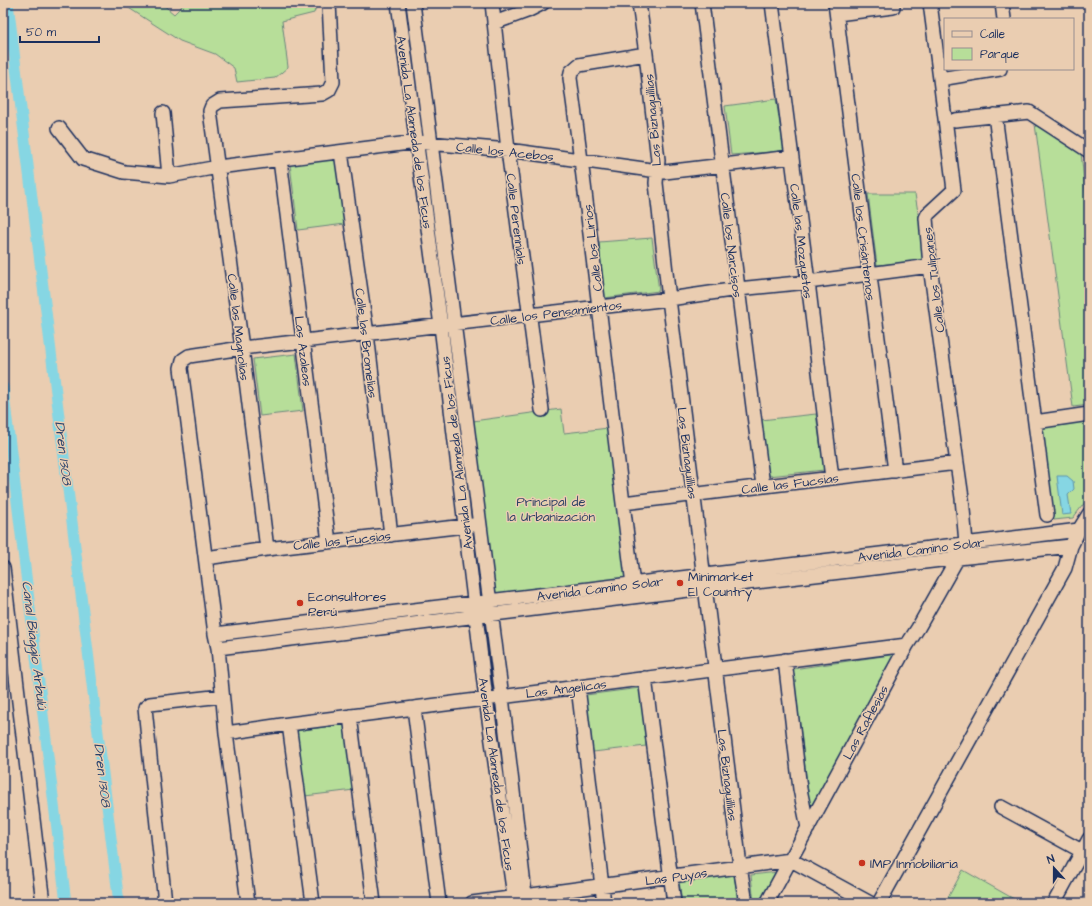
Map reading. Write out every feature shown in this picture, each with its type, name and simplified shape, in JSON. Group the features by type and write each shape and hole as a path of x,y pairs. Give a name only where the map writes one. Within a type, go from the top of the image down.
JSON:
{"street":[{"name":"Calle las Magnolias","path":"266,549 242,348 210,111 212,106 220,101 322,94 330,90 333,82 329,3"},
{"name":"Avenida La Alameda de los Ficus","path":"398,3 417,142 479,525 502,697 520,900"},
{"name":"Avenida La Alameda de los Ficus","path":"413,3 430,143 465,526 474,603 486,698 520,900"},
{"name":"Calle Perennials","path":"492,3 508,150 542,410"},
{"path":"494,23 543,3"},
{"name":"Las Biznaguillias","path":"639,3 658,160 656,184 669,299 740,866 746,903"},
{"name":"Calle los Narcisos","path":"702,3 763,486"},
{"name":"Calle las Mozquetas","path":"772,3 832,478"},
{"name":"Calle los Tulipanes","path":"930,3 954,190 928,214 926,218 930,266 962,498 966,543"},
{"path":"1002,3 1004,18"},
{"path":"836,9 893,7"},
{"name":"Calle los Crisántemos","path":"836,9 894,471"},
{"name":"Calle los Lirios","path":"634,590 570,78 571,72 579,65 646,54"},
{"path":"940,78 993,70"},
{"path":"955,120 1029,112 1089,151"},
{"path":"163,113 169,176"},
{"path":"995,115 1046,515"},
{"name":"Calle los Acebos","path":"59,128 83,159 124,172 169,176 218,167 417,142 508,150 665,172 791,157"},
{"name":"Calle las Bromelias","path":"341,152 367,334 391,535"},
{"name":"Las Azaleas","path":"280,160 329,542"},
{"name":"Calle los Pensamientos","path":"206,558 181,368 183,360 189,356 242,348 669,299 738,289 808,282 930,266"},
{"path":"1034,422 1089,414"},
{"name":"Calle las Fucsias","path":"624,503 957,463"},
{"path":"878,903 1065,568 1071,546 1089,514"},
{"name":"Calle las Fucsias","path":"206,558 266,549 479,525"},
{"name":"Avenida Camino Solar","path":"705,582 966,543 1079,530"},
{"name":"Las Raflesias","path":"767,903 907,645 966,543"},
{"name":"Avenida Camino Solar","path":"215,634 489,601 634,590 1071,546"},
{"path":"206,558 218,648 226,733 248,903"},
{"path":"3,568 43,903"},
{"name":"Avenida Camino Solar","path":"218,648 491,615 634,590"},
{"name":"Las Angelicas","path":"226,733 486,698 907,645"},
{"path":"785,660 800,789 808,828"},
{"path":"645,678 674,903"},
{"path":"578,687 604,903"},
{"path":"165,903 145,708 150,704 222,696"},
{"path":"414,708 439,903"},
{"path":"350,716 374,903"},
{"path":"289,724 313,903"},
{"path":"1001,807 1086,853"},
{"path":"1054,903 1086,853 1089,839"},
{"path":"791,860 870,903"},
{"name":"Las Puyas","path":"472,903 520,900 602,886 791,860"}],"green space":[{"path":"121,3 161,3 174,14 185,3 317,3 314,13 282,21 288,67 275,78 237,82 234,68 215,54 180,41"},
{"path":"776,99 784,151 731,155 725,106"},
{"path":"1035,124 1080,144 1089,225 1089,405 1073,407"},
{"path":"337,158 345,224 298,230 290,164"},
{"path":"868,194 915,194 926,261 877,265"},
{"path":"652,238 659,291 604,298 599,242"},
{"path":"296,354 303,411 260,416 253,359"},
{"name":"Principal de la Urbanización","path":"561,409 564,433 609,428 628,578 493,595 473,421"},
{"path":"816,414 824,470 769,476 761,420"},
{"path":"1089,418 1089,497 1073,518 1054,520 1041,424"},
{"path":"897,654 810,808 793,669"},
{"path":"640,688 646,746 593,752 586,695"},
{"path":"345,724 354,790 305,796 296,731"},
{"path":"963,870 1021,903 945,903"},
{"path":"778,872 761,903 754,903 751,875"},
{"path":"734,873 738,903 682,903 679,881"}],"water":[{"path":"1057,476 1067,476 1073,481 1074,489 1068,495 1071,514 1062,515"}],"waterway":[{"name":"Dren 1308","path":"8,3 119,903"},
{"name":"Canal Biaggio Arbulú","path":"3,387 66,903"}],"place":[{"name":"Minimarket El Country","path":"680,583"},
{"name":"Econsultores Perú","path":"300,603"},
{"name":"IMP Inmobiliaria","path":"862,863"}]}
